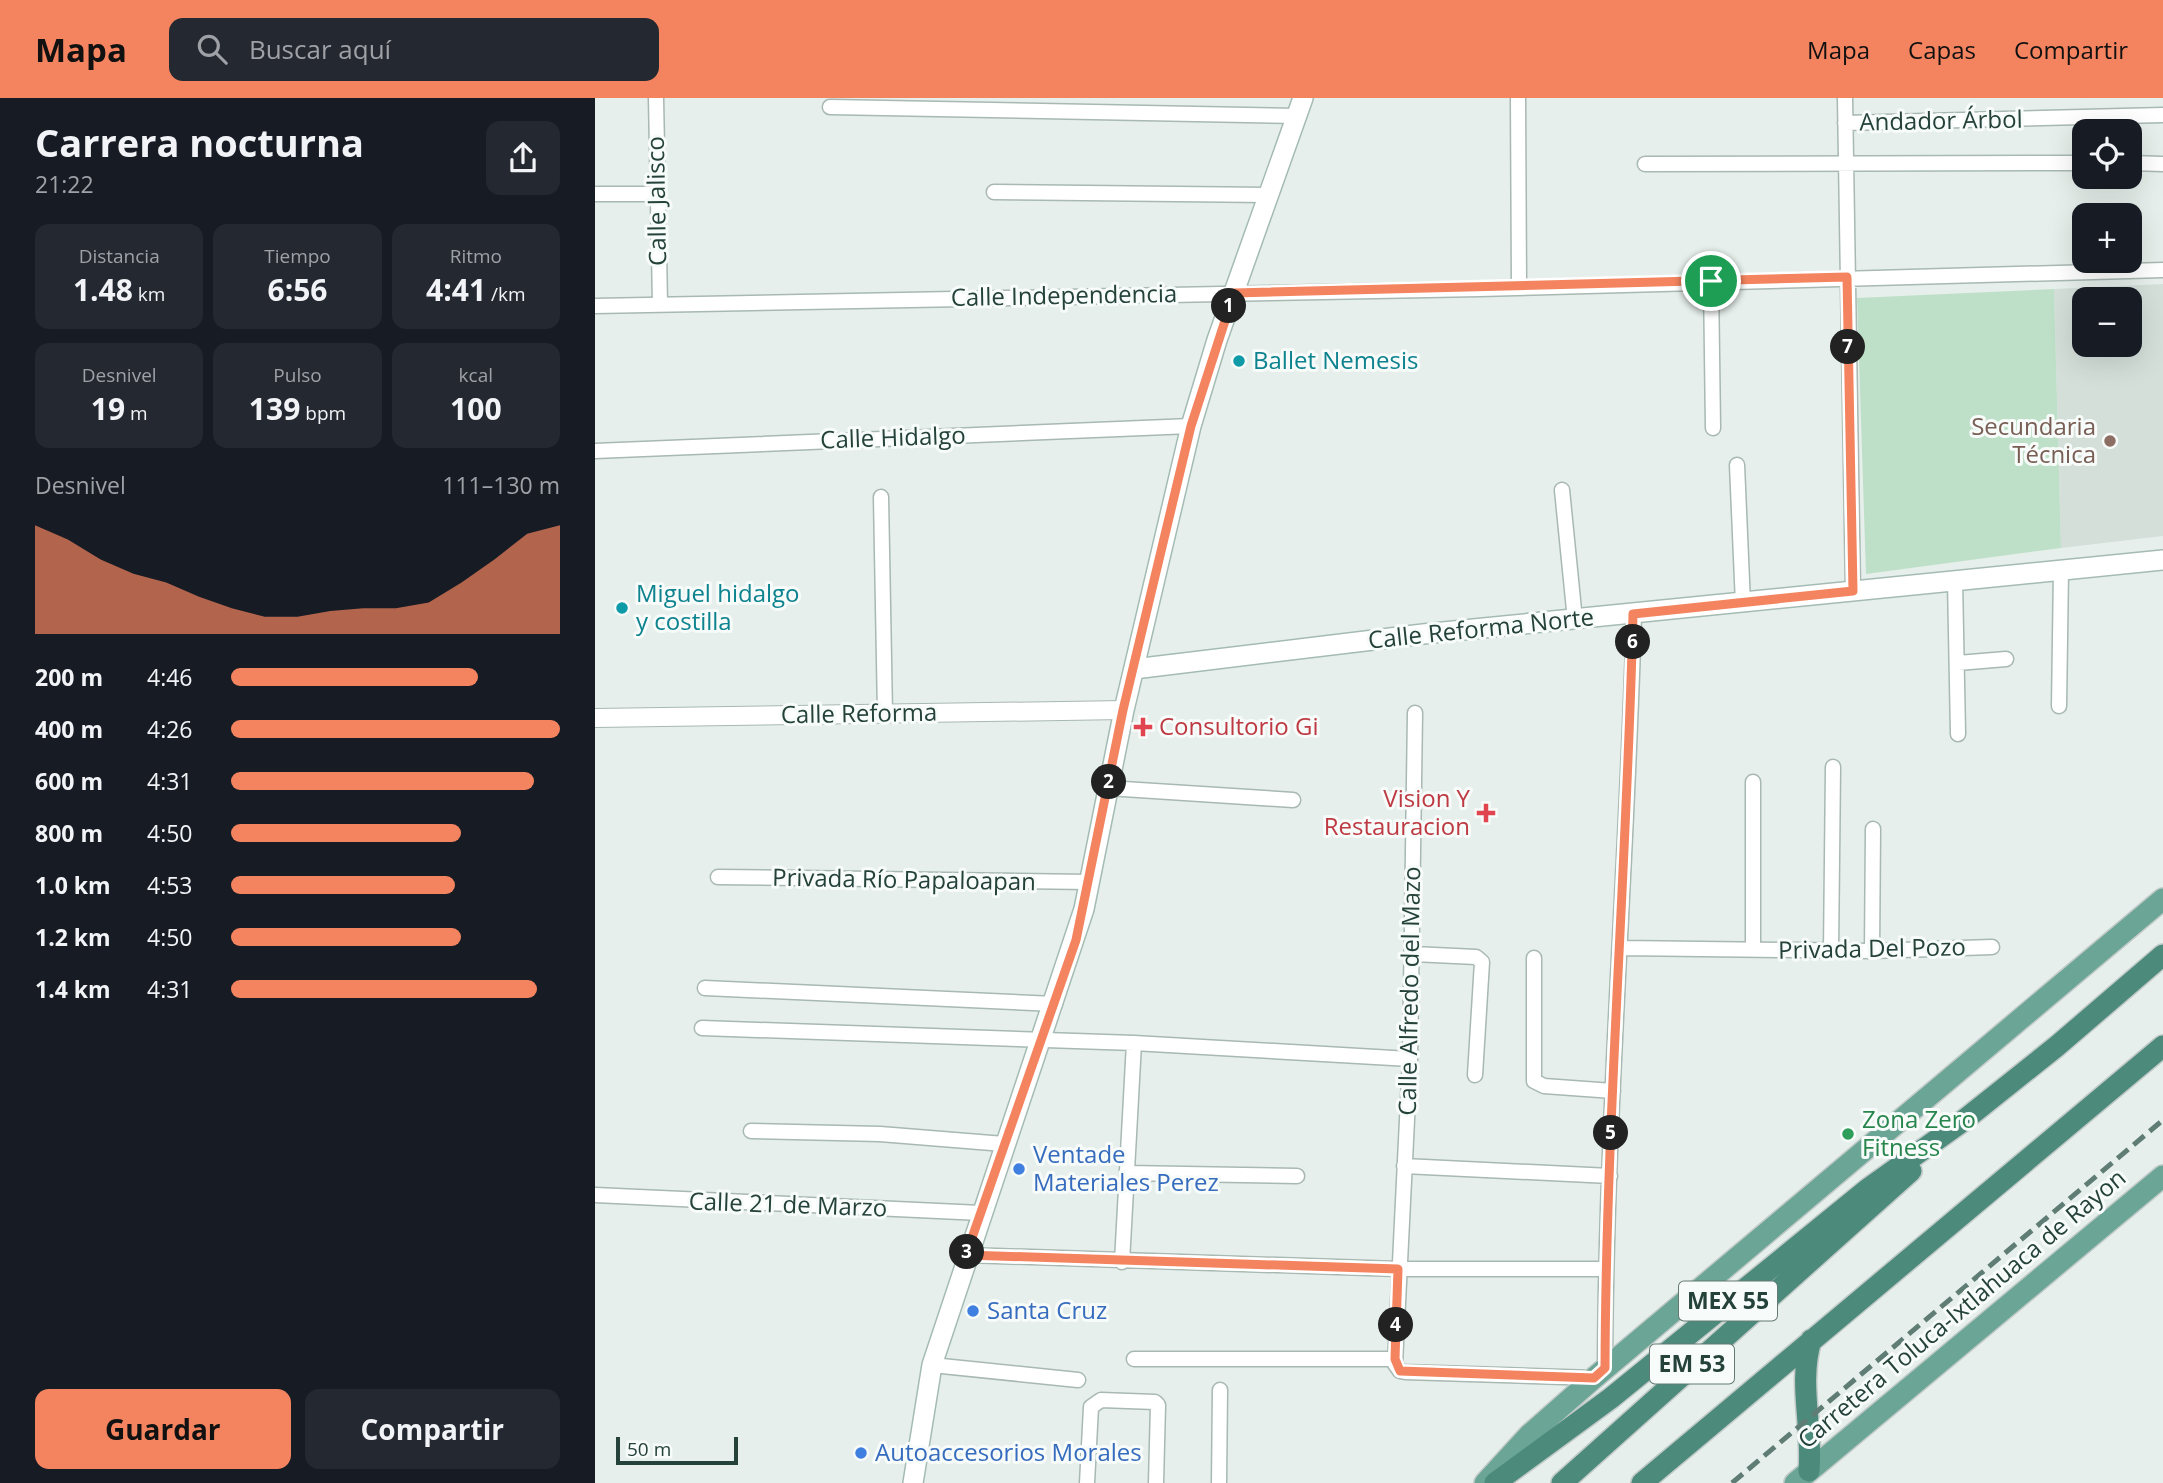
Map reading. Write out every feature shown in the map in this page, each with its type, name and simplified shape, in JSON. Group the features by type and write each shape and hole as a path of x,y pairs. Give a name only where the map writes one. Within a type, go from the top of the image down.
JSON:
{"highway":[{"name":"MEX 55","path":"1495,1483 1611,1398 1869,1188 1963,1121 2057,1046 2163,955"},
{"path":"1642,1483 2163,1046"},
{"name":"EM 53","path":"1562,1483 1741,1320 1826,1249 1963,1121"},
{"path":"1802,1477 1811,1436 1803,1377 1811,1340"}],"main road":[{"path":"913,1483 932,1365 966,1255 1076,940 1090,882 1123,710 1191,426 1234,293 1300,107"},
{"name":"Calle Reforma Norte","path":"1134,669 1423,634 1743,604 2163,559"},
{"path":"1485,1483 1529,1435 1600,1373 2163,899"},
{"name":"Carretera Toluca-Ixtlahuaca de Rayon","path":"1802,1477 2163,1176"}],"street":[{"name":"Calle Jalisco","path":"656,98 660,304"},
{"path":"1518,98 1519,287"},
{"path":"1845,98 1853,591"},
{"path":"830,107 957,104 1300,107"},
{"name":"Andador Árbol","path":"1845,123 2163,115"},
{"path":"1645,164 2072,163"},
{"path":"2142,163 2163,163"},
{"path":"994,191 1268,195"},
{"path":"595,194 656,194"},
{"name":"Calle Independencia","path":"595,306 1519,287 2163,270"},
{"path":"1711,281 1713,428"},
{"name":"Calle Hidalgo","path":"595,452 1191,426"},
{"path":"1737,465 1743,604"},
{"path":"1562,490 1575,620"},
{"path":"881,497 885,714"},
{"path":"2059,706 2061,570"},
{"path":"1955,581 1958,734"},
{"path":"1134,1359 1396,1364 1405,1372 1600,1373 1622,948 1633,614"},
{"path":"1958,663 2006,659"},
{"name":"Calle Reforma","path":"595,718 1123,710"},
{"name":"Calle Alfredo del Mazo","path":"1396,1364 1398,1269 1410,1059 1415,713"},
{"path":"1832,951 1833,767"},
{"name":"Privada Del Pozo","path":"1753,782 1753,950"},
{"path":"1108,788 1293,800"},
{"path":"1871,951 1873,829"},
{"name":"Privada Río Papaloapan","path":"718,877 1090,882"},
{"name":"Privada Del Pozo","path":"1622,948 1871,951 1992,947"},
{"path":"1413,954 1476,957 1482,962 1475,1075"},
{"path":"1534,958 1534,1081 1544,1086 1613,1091"},
{"path":"705,988 1055,1004"},
{"path":"702,1028 1134,1043 1410,1059"},
{"path":"1122,1262 1134,1043"},
{"path":"751,1131 880,1134 1004,1144"},
{"path":"1404,1166 1610,1176"},
{"path":"1127,1173 1297,1176"},
{"name":"Calle 21 de Marzo","path":"595,1195 981,1213"},
{"path":"966,1255 1398,1269 1605,1269"},
{"path":"932,1365 1078,1380"},
{"path":"1219,1483 1220,1390"},
{"path":"1087,1483 1091,1407 1101,1399 1155,1402 1158,1405 1156,1483"}],"shaded area":[{"name":"Secundaria Técnica","path":"2163,284 2163,536 2061,548 2054,289 2072,288 2072,357 2142,357 2142,287 2098,287"}],"green space":[{"path":"2054,289 2061,548 1866,574 1857,298"}],"railway":[{"path":"1732,1483 2163,1120"}],"place":[{"name":"Ballet Nemesis","path":"1239,361"},
{"name":"Secundaria Técnica","path":"2110,441"},
{"name":"Miguel hidalgo y costilla","path":"622,608"},
{"name":"Consultorio Gi","path":"1143,727"},
{"name":"Vision Y Restauracion","path":"1486,813"},
{"name":"Zona Zero Fitness","path":"1848,1134"},
{"name":"Ventade Materiales Perez","path":"1019,1169"},
{"name":"Santa Cruz","path":"973,1311"},
{"name":"Autoaccesorios Morales","path":"861,1453"}],"route":[{"path":"1847,277 1853,591 1633,614 1629,789 1605,1269 1605,1368 1594,1378 1400,1371 1395,1364 1398,1269 966,1255 1076,940 1090,882 1123,710 1191,426 1234,293 1480,289 1711,281 1847,277"}]}
